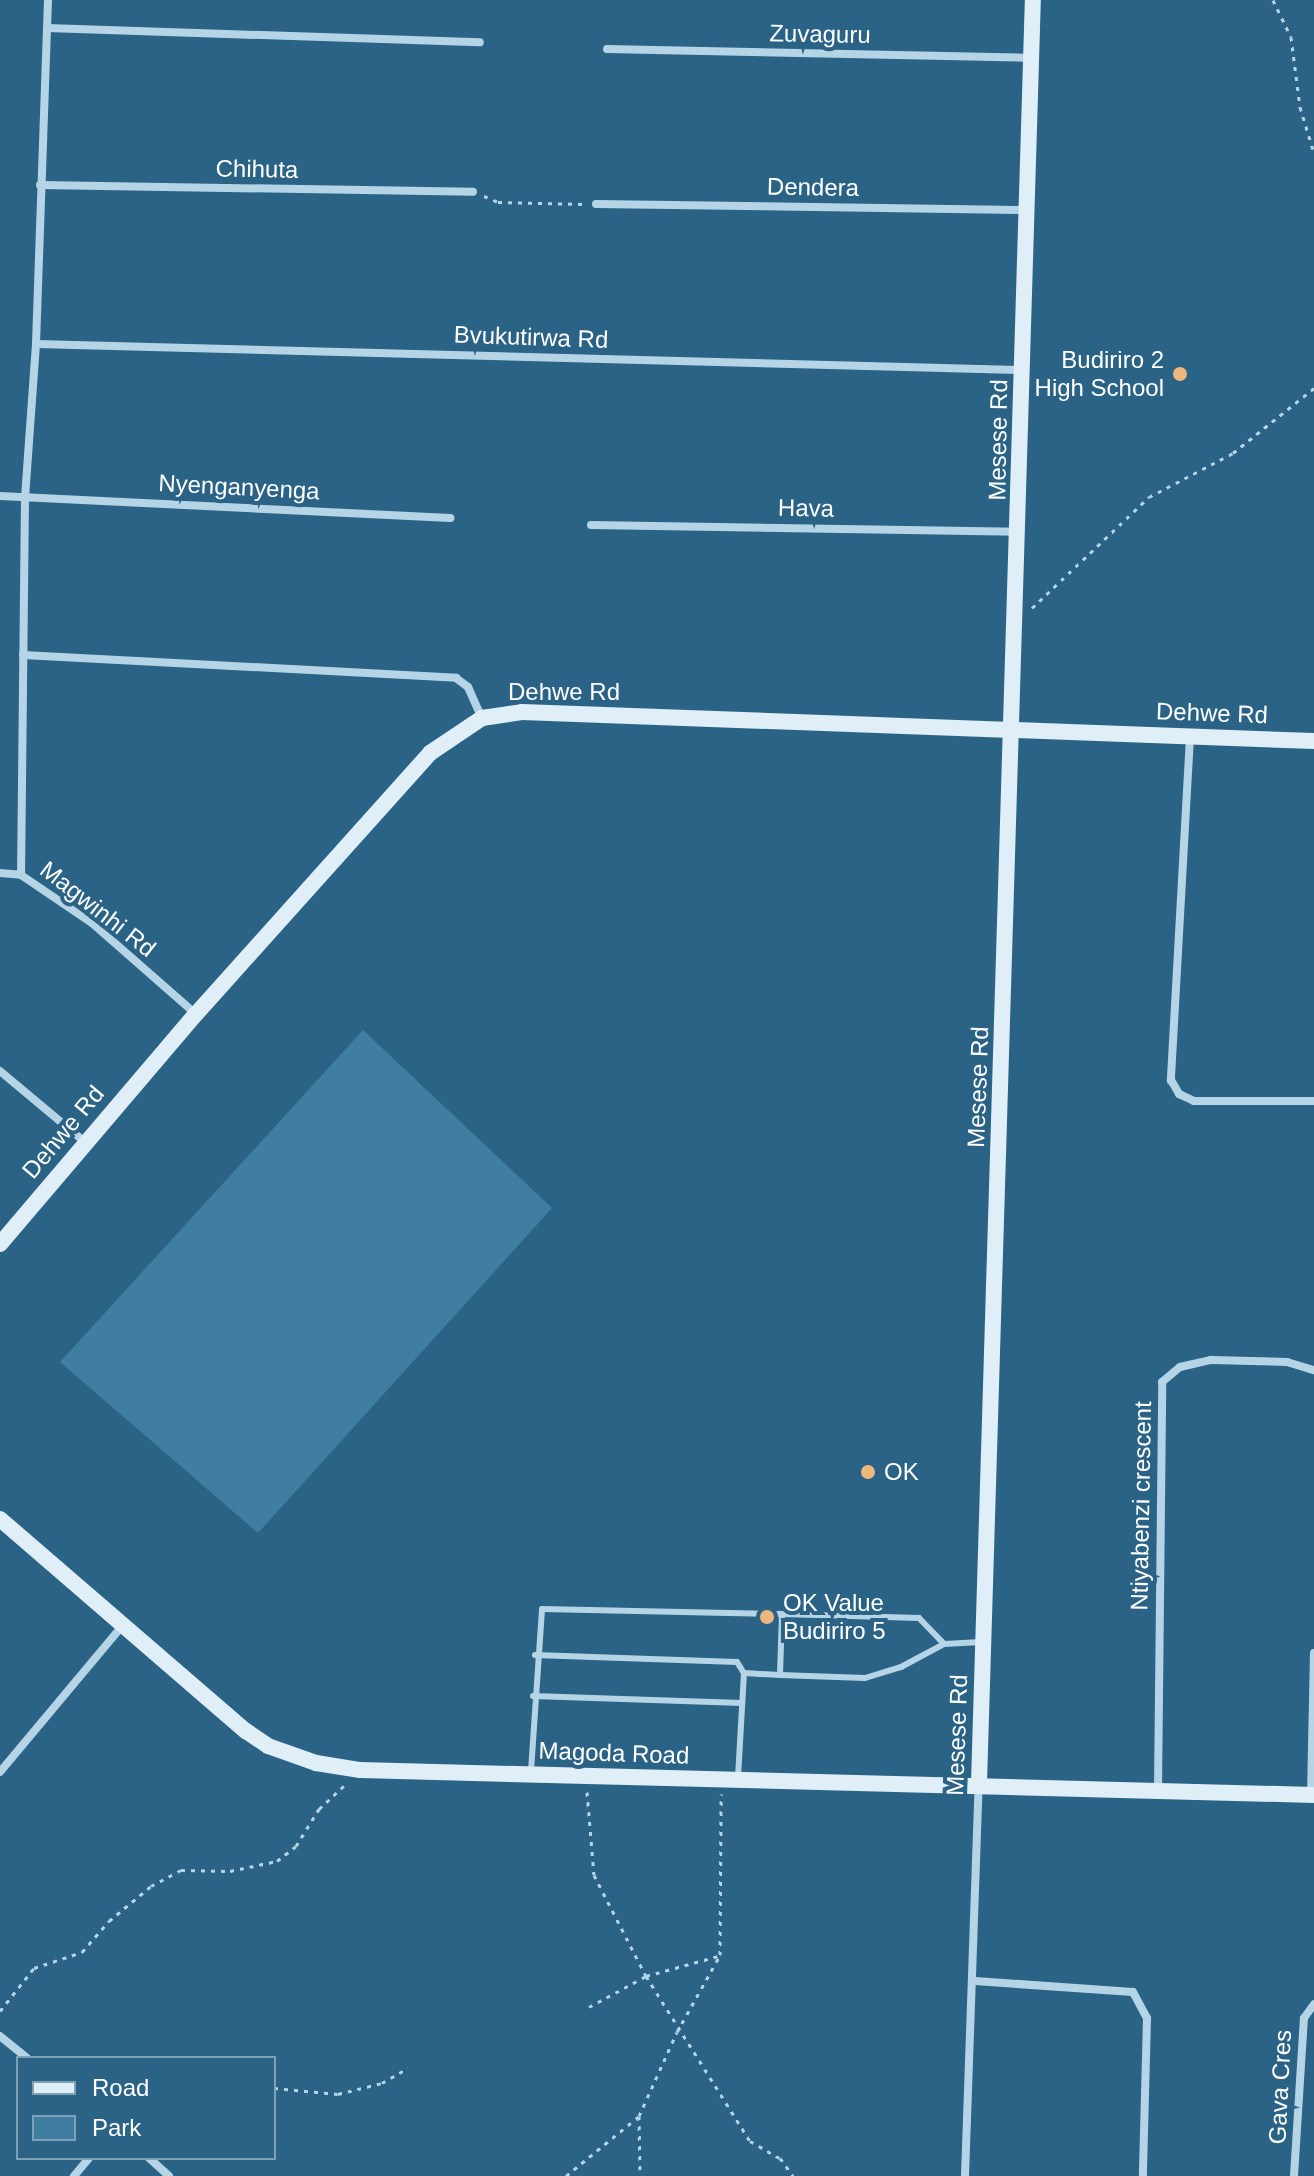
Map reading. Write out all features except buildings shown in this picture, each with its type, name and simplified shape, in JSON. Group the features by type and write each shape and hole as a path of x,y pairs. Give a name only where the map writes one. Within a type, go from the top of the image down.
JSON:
{"street":[{"name":"Magwinhi Rd","path":"48,0 36,344 25,497 21,875 92,923 196,1014"},
{"name":"Mesese Rd","path":"965,2176 975,1981 1018,620 1033,0"},
{"path":"47,28 480,42"},
{"name":"Zuvaguru","path":"607,49 1032,58"},
{"name":"Chihuta","path":"40,185 473,192"},
{"name":"Dendera","path":"596,204 1028,210"},
{"name":"Bvukutirwa Rd","path":"36,344 1024,370"},
{"name":"Nyenganyenga","path":"0,496 450,518"},
{"name":"Hava","path":"591,525 1020,532"},
{"path":"23,655 456,678 468,687 482,718"},
{"name":"Dehwe Rd","path":"0,1244 196,1014 430,753 482,718 522,712 1314,741"},
{"path":"1190,737 1171,1080 1179,1094 1194,1101 1314,1101"},
{"path":"0,873 21,875"},
{"path":"0,1071 85,1142"},
{"name":"Ntiyabenzi crescent","path":"1158,1791 1162,1382 1180,1367 1211,1360 1287,1362 1314,1370"},
{"name":"Magoda Road","path":"1,1522 268,1746 316,1763 360,1770 979,1783 1312,1795"},
{"path":"0,1772 123,1625"},
{"path":"1312,1795 1314,1653"},
{"path":"975,1981 1133,1992 1147,2018 1143,2176"},
{"name":"Gava Cres","path":"1294,2176 1304,2018 1314,2004"},
{"path":"0,2036 25,2056"},
{"path":"74,2176 87,2160"},
{"path":"151,2160 169,2176"}],"lane":[{"path":"531,1775 537,1613 547,1607 919,1618 944,1644"},
{"path":"780,1675 782,1614"},
{"path":"744,1673 882,1675 944,1644 985,1642"},
{"path":"535,1655 737,1662 744,1673 730,1780"},
{"path":"533,1696 742,1703"}],"path":[{"path":"1273,0 1291,37 1300,107 1314,153"},
{"path":"473,192 498,202 596,204"},
{"path":"1018,620 1149,497 1233,453 1314,388"},
{"path":"0,2011 34,1968 82,1952 109,1921 151,1886 181,1870 230,1871 277,1861 296,1846 319,1809 360,1770"},
{"path":"586,1776 594,1875 646,1976 677,2032 750,2141 780,2158 793,2176"},
{"path":"640,2176 639,2116 677,2032 720,1955 730,1780"},
{"path":"589,2007 646,1976 720,1955"},
{"path":"276,2088 338,2094 382,2083 408,2068"},
{"path":"566,2176 639,2116"}],"green space":[{"path":"363,1030 552,1208 258,1533 60,1362"}],"place":[{"name":"Budiriro 2 High School","path":"1180,374"},
{"name":"OK","path":"868,1472"},
{"name":"OK Value Budiriro 5","path":"767,1617"}]}
